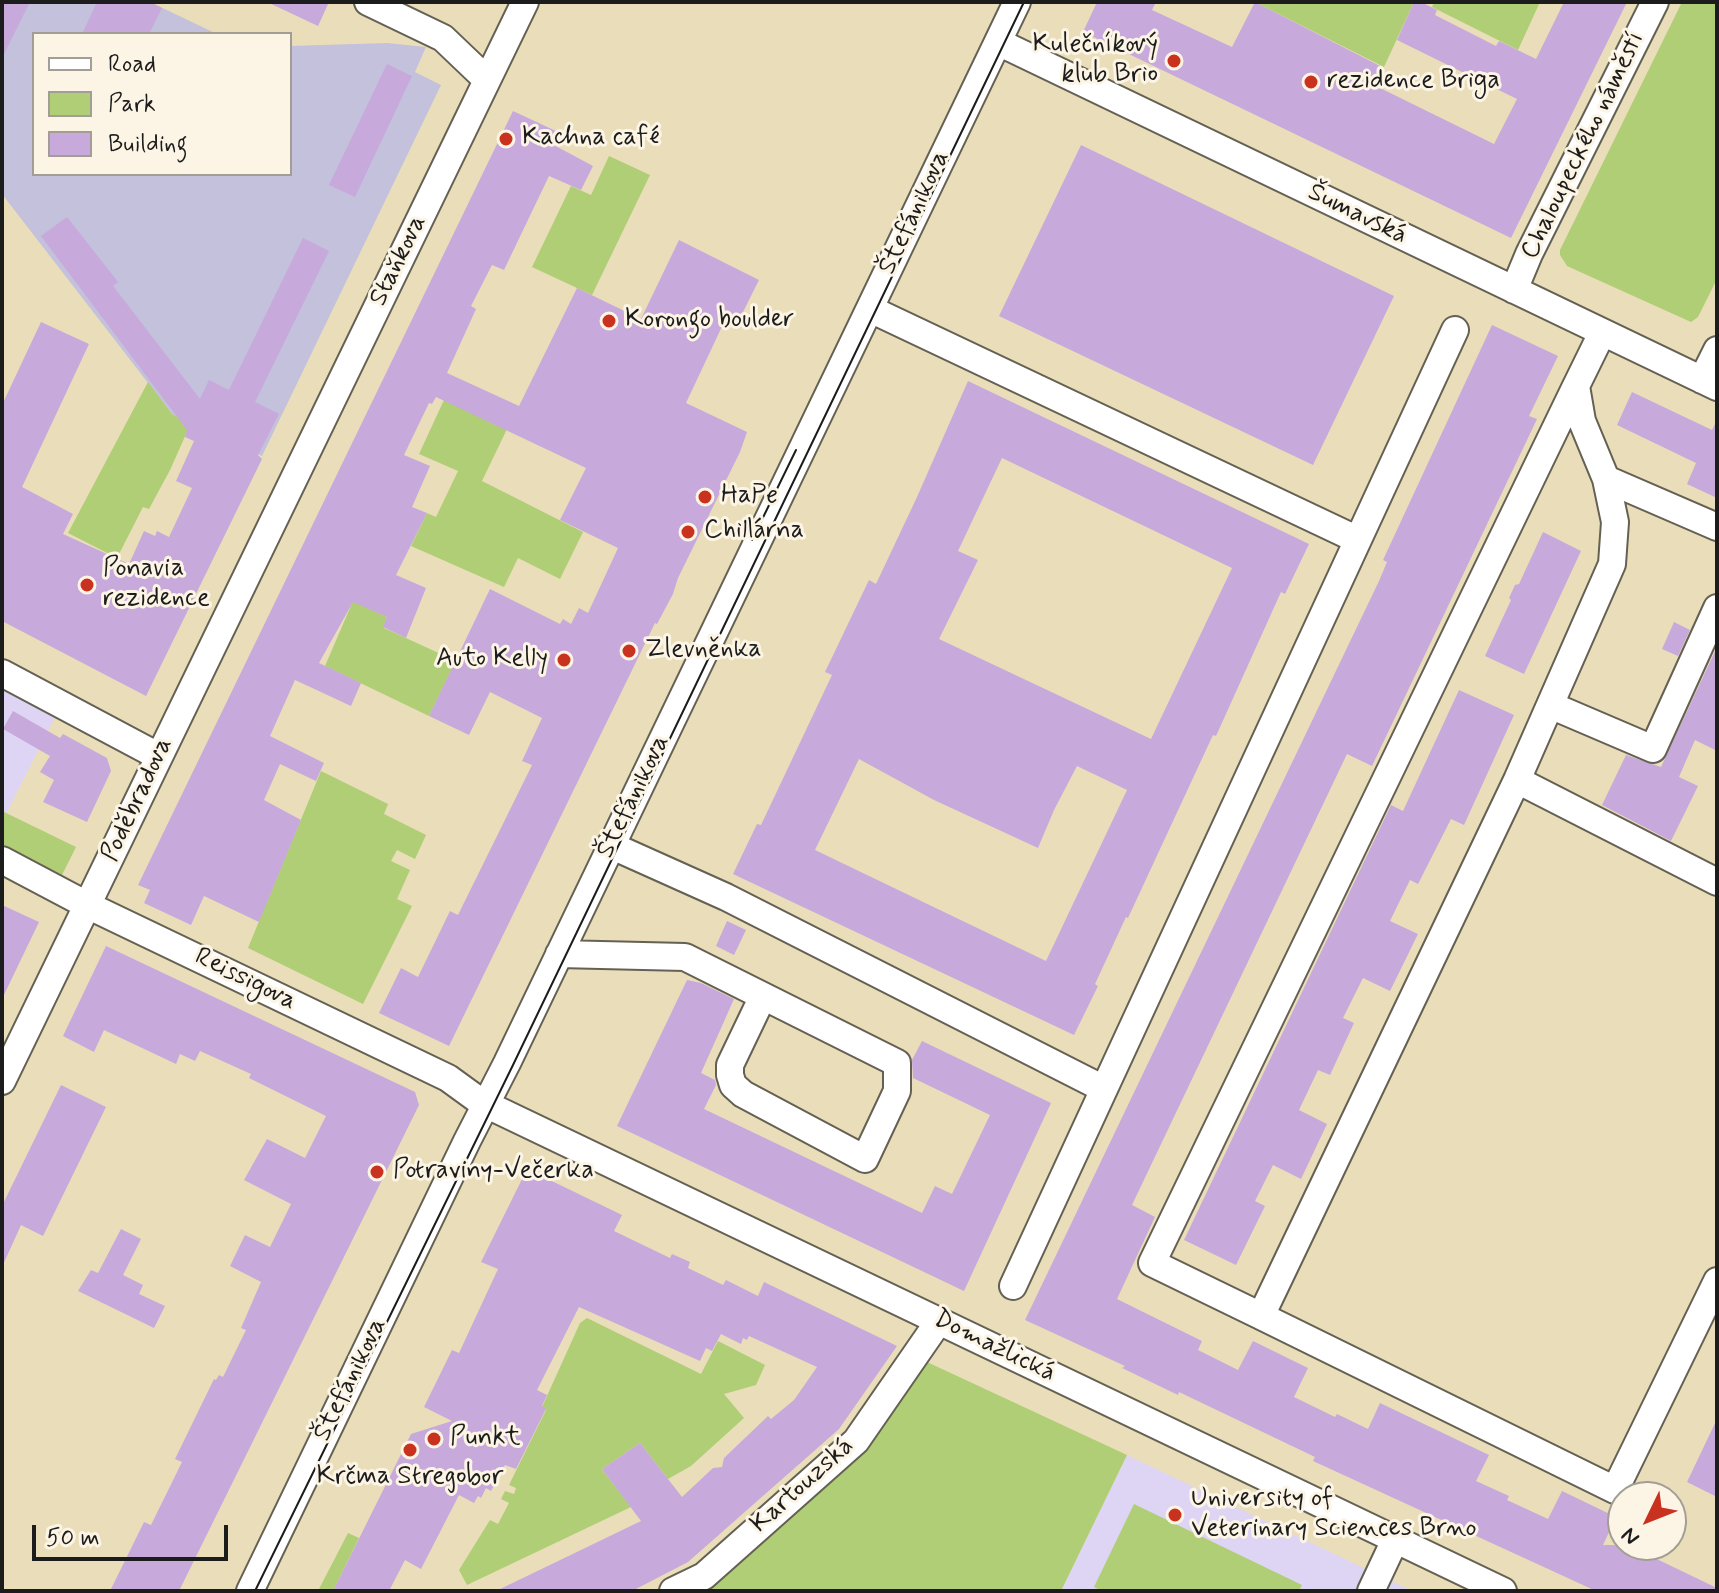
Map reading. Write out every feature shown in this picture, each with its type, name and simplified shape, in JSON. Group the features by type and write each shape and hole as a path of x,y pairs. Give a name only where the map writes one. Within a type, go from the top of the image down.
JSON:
{"street":[{"path":"368,2 443,38 487,80"},
{"name":"Staňkova","path":"273,519 525,2"},
{"name":"Štefánikova","path":"250,1591 1017,2"},
{"name":"Chaloupeckého náměstí","path":"1514,290 1655,2"},
{"name":"Šumavská","path":"998,42 1709,384"},
{"path":"870,309 1356,539"},
{"path":"1013,1286 1455,330"},
{"path":"1602,333 1152,1263 1615,1490 1717,1281"},
{"path":"1709,384 1717,350"},
{"path":"1261,1316 1517,780 1612,564 1615,522 1606,479 1582,421 1576,386"},
{"path":"1606,479 1717,527"},
{"name":"Poděbradova","path":"2,1081 273,519"},
{"path":"1550,705 1653,749 1717,608"},
{"path":"2,673 158,756"},
{"path":"1517,780 1717,882"},
{"path":"610,845 726,897 1104,1089"},
{"name":"Reissigova","path":"2,860 87,905 448,1078 486,1104"},
{"path":"559,954 685,957 763,996 897,1063 897,1091 865,1159 743,1094 733,1085 730,1065 763,996"},
{"name":"Domažlická","path":"486,1104 1503,1591"},
{"name":"Kartouzská","path":"673,1591 704,1576 856,1441 939,1321"},
{"path":"1371,1591 1395,1540"}],"shaded area":[{"path":"2,2 150,2 213,32 32,32 32,176 292,176 292,46 387,43 426,47 415,72 441,85 262,456 172,414 2,194"},
{"path":"2,684 57,713 2,822"},
{"name":"University of Veterinary Sciences Brno","path":"1127,1455 1412,1591 1061,1591"}],"green space":[{"path":"1255,2 1414,2 1384,67"},
{"path":"1434,2 1540,2 1518,50 1432,7"},
{"path":"1682,2 1717,2 1717,279 1698,317 1691,322 1567,266 1560,255"},
{"path":"609,156 650,175 592,295 532,267 571,186 591,195"},
{"path":"148,382 172,414 191,423 149,509 143,507 117,558 68,533"},
{"path":"444,400 507,429 482,481 583,532 560,579 518,558 504,587 411,546 427,513 436,517 458,471 419,454"},
{"path":"353,601 387,617 384,628 456,661 429,716 325,666"},
{"path":"321,771 388,804 384,814 426,835 415,859 397,850 391,861 410,870 397,899 412,906 363,1004 248,948"},
{"path":"2,811 76,847 62,875 2,844"},
{"path":"587,1318 701,1374 718,1341 765,1365 756,1385 724,1394 744,1418 691,1466 668,1479 640,1443 602,1469 631,1507 467,1585 459,1570 490,1520 498,1524 509,1503 501,1499 505,1491 514,1494 516,1488 509,1485 546,1410 542,1407 580,1323"},
{"path":"927,1362 1127,1455 1061,1591 697,1591 862,1451"},
{"path":"1134,1504 1302,1585 1299,1591 1102,1591 1094,1587"},
{"path":"348,1533 359,1538 333,1591 319,1589"}],"building":[{"path":"2,2 30,2 2,58"},
{"path":"97,2 150,2 162,8 150,32 83,32"},
{"path":"267,2 329,2 318,26"},
{"path":"1097,2 1156,2 1152,10 1232,47 1255,2 1384,68 1376,86 1494,144 1517,99 1397,40 1414,2 1437,10 1435,15 1496,46 1499,41 1536,59 1564,2 1627,2 1511,238 1083,32"},
{"path":"387,64 412,76 355,197 329,185"},
{"path":"513,111 558,132 552,144 593,166 581,190 549,176 504,270 492,265 471,306 476,309 447,373 519,406 577,288 641,319 679,240 759,280 737,324 726,318 686,403 747,432 740,452 449,1046 379,1013 401,968 418,977 450,911 458,915 532,765 522,761 542,718 490,692 469,735 429,716 490,589 560,624 563,619 571,624 579,608 588,613 618,548 560,520 586,468 436,397 432,404 429,403 404,455 430,466 412,507 427,513 396,575 426,588 406,638 383,627 387,617 353,602 319,663 361,683 351,706 295,680 270,736 324,763 316,781 280,764 264,800 301,820 259,922 204,896 191,925 144,903 150,890 138,885"},
{"path":"1081,145 1394,296 1313,465 999,316"},
{"path":"67,217 118,282 113,286 200,399 209,380 229,390 303,238 329,251 255,402 279,414 258,455 262,459 146,696 2,621 2,405 41,322 89,344 22,487 73,514 63,534 129,564 144,531 155,536 157,531 169,537 192,488 176,481 194,441 185,437 187,430 41,236"},
{"path":"1492,325 1558,356 1529,416 1537,419 1372,766 1347,754 1132,1205 1155,1217 1117,1299 1202,1341 1198,1350 1238,1370 1253,1341 1308,1368 1294,1397 1335,1417 1337,1414 1368,1429 1380,1403 1489,1455 1476,1481 1509,1496 1507,1500 1548,1519 1562,1491 1607,1513 1607,1536 1603,1545 1607,1545 1607,1561 1661,1561 1717,1588 1717,1591 1596,1591 1313,1461 1315,1457 1179,1392 1178,1395 1122,1368 1125,1366 1025,1320 1379,581 1387,562 1383,560"},
{"path":"968,381 1309,544 1285,594 1281,592 1216,736 1213,735 1126,917 1074,1035 733,874 757,824 761,825 832,675 825,672 869,580 876,584","holes":["1002,458 1232,568 1151,739 939,639 978,560 958,551","859,759 934,800 1038,848 1077,766 1127,790 1046,961 815,850"]},
{"path":"1632,392 1712,430 1717,420 1717,498 1687,484 1696,463 1617,425"},
{"path":"1543,532 1581,551 1524,674 1485,656 1515,585 1519,584"},
{"path":"1674,622 1690,630 1678,656 1662,649"},
{"path":"1717,647 1717,751 1695,740 1679,777 1698,786 1671,841 1602,805 1626,755 1661,767"},
{"path":"1459,690 1514,715 1464,825 1451,819 1418,884 1410,880 1390,921 1418,934 1390,991 1363,978 1343,1018 1354,1023 1330,1075 1318,1070 1299,1110 1327,1124 1301,1179 1273,1165 1255,1201 1265,1206 1236,1265 1184,1240 1391,805 1403,811"},
{"path":"13,711 60,738 63,734 107,758 111,771 87,822 43,802 54,780 40,772 50,756 3,729"},
{"path":"2,905 39,922 2,999"},
{"path":"727,921 746,930 734,955 716,946"},
{"path":"106,946 415,1092 419,1105 179,1591 110,1591 144,1522 151,1525 182,1462 175,1459 214,1379 219,1375 223,1377 246,1330 241,1328 261,1282 230,1266 245,1235 270,1247 291,1204 244,1180 267,1139 305,1158 326,1116 249,1078 251,1074 200,1051 195,1061 180,1054 176,1064 104,1030 94,1052 63,1036"},
{"path":"687,980 701,983 734,999 701,1073 715,1080 716,1085 704,1109 922,1213 935,1186 952,1194 990,1115 913,1078 912,1060 922,1041 1051,1103 964,1291 617,1126"},
{"path":"61,1085 106,1107 43,1236 21,1225 2,1267 2,1206"},
{"path":"527,1169 622,1215 614,1231 670,1258 672,1254 690,1262 688,1268 723,1285 726,1280 758,1296 764,1282 897,1346 839,1429 688,1562 632,1591 496,1591 641,1521 602,1469 640,1443 682,1497 713,1468 722,1467 724,1458 768,1416 771,1419 794,1400 817,1367 749,1336 747,1340 743,1338 741,1344 721,1334 712,1351 706,1348 700,1361 579,1307 537,1390 547,1395 542,1406 546,1409 516,1469 505,1465 491,1491 486,1488 474,1503 459,1495 421,1569 405,1560 389,1591 333,1591 411,1434 452,1421 424,1407 452,1350 459,1353 498,1269 481,1262"},
{"path":"121,1229 141,1239 123,1275 143,1285 139,1294 165,1306 154,1328 78,1291 91,1270 98,1273"},
{"path":"1717,1419 1717,1497 1687,1482"}],"tram line":[{"path":"255,1591 513,1065 1024,2"},
{"path":"752,540 796,450"}],"place":[{"name":"Kulečníkový klub Brio","path":"1174,61"},
{"name":"rezidence Briga","path":"1311,82"},
{"name":"Kachna café","path":"506,139"},
{"name":"Korongo boulder","path":"609,321"},
{"name":"HaPe","path":"705,497"},
{"name":"Chillárna","path":"688,532"},
{"name":"Ponavia rezidence","path":"87,585"},
{"name":"Zlevněnka","path":"629,651"},
{"name":"Auto Kelly","path":"564,660"},
{"name":"Potraviny-Večerka","path":"377,1172"},
{"name":"Punkt","path":"434,1439"},
{"name":"Krčma Stregobor","path":"410,1450"},
{"name":"University of Veterinary Sciences Brno","path":"1175,1515"}]}
